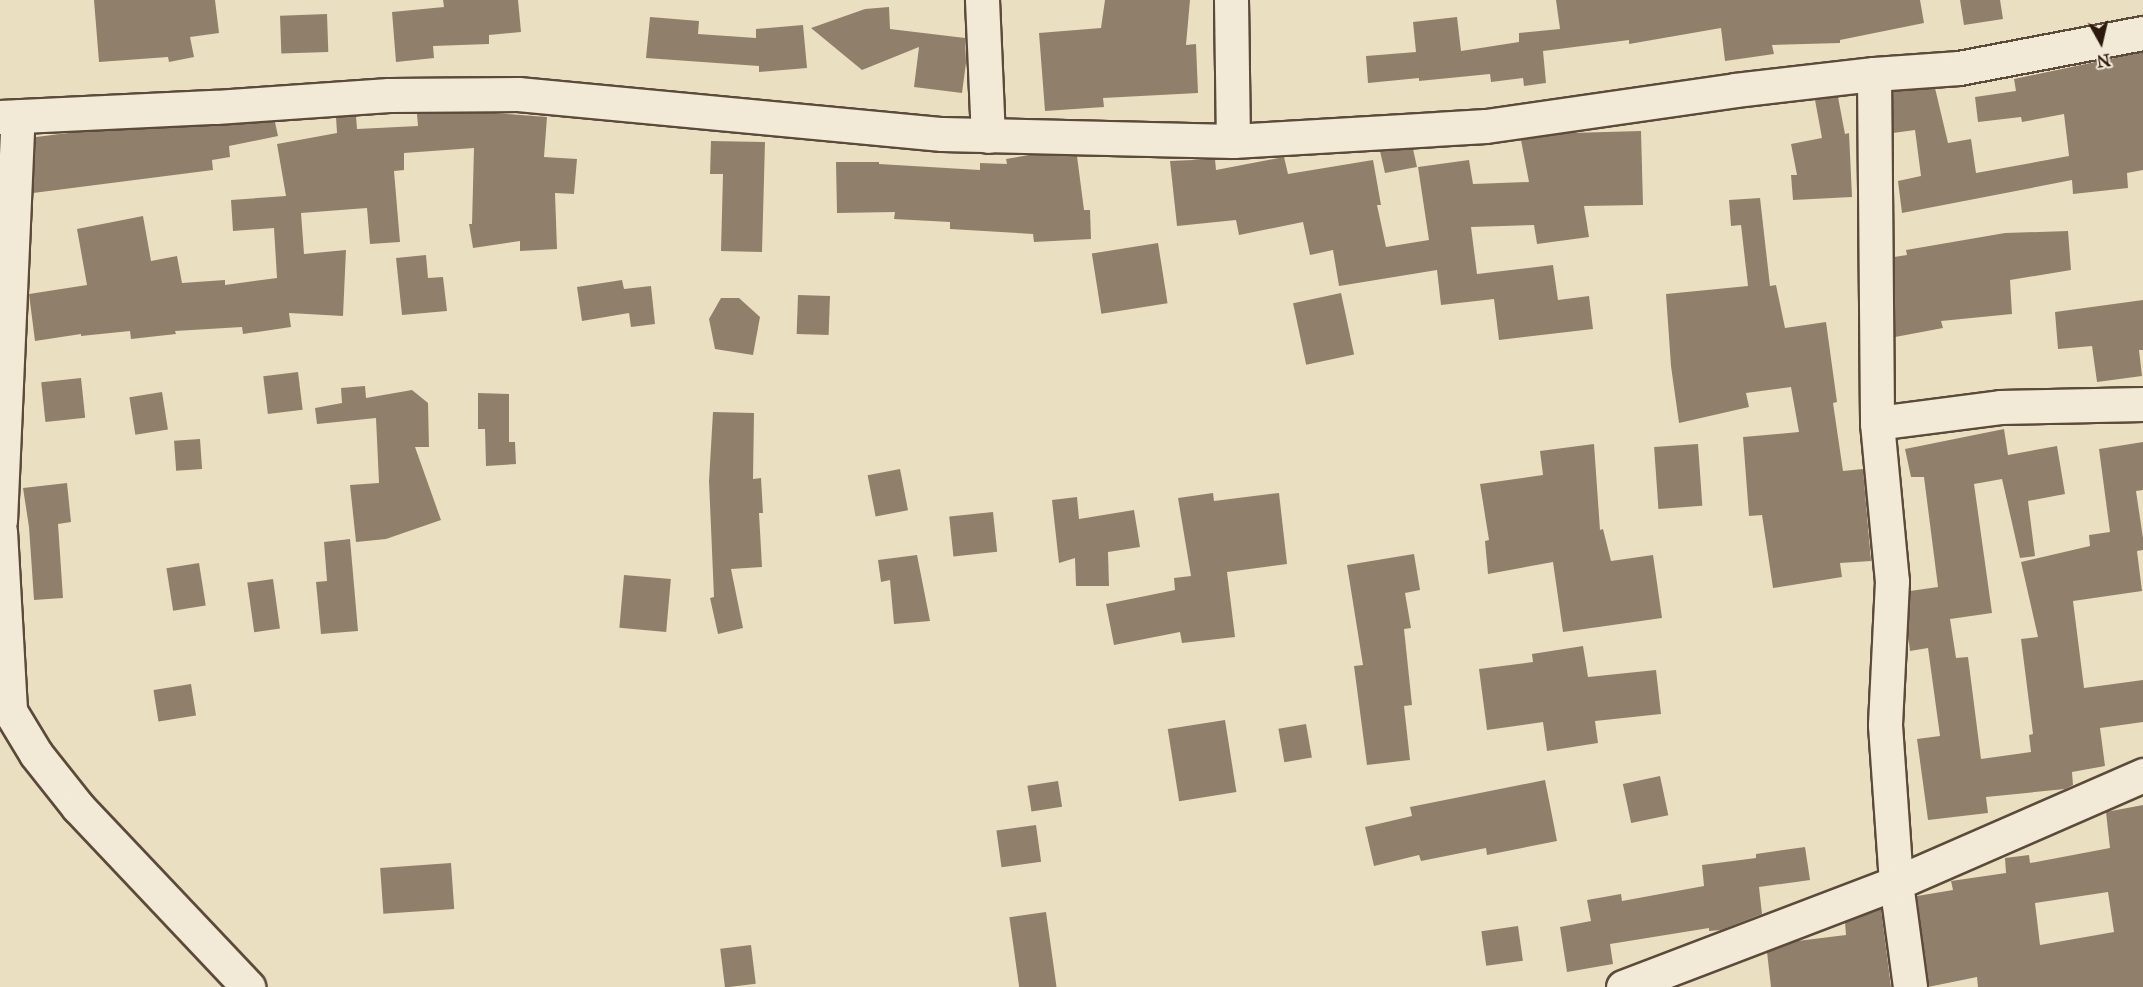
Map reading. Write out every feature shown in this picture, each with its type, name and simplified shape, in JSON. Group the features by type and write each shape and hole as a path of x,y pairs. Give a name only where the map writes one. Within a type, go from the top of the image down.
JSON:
{"street":[{"path":"982,0 988,136"},
{"path":"1231,0 1233,141"},
{"path":"0,521 9,116 216,107 389,94 518,94 942,134 1233,141 1486,126 1735,90 1874,74 1959,68 2143,33"},
{"path":"1874,74 1877,423 1892,581 1885,725 1896,883 1911,987"},
{"path":"1877,423 2000,407 2143,404"},
{"path":"0,531 10,711 36,754 78,807 248,987"},
{"path":"1623,987 1896,883 2143,775"}],"building":[{"path":"94,0 215,0 219,33 190,37 194,57 169,62 168,57 99,62"},
{"path":"443,0 518,0 521,32 489,35 489,44 433,46 434,58 396,62 392,12 444,7"},
{"path":"1105,0 1190,0 1186,45 1196,44 1198,93 1103,98 1104,107 1045,111 1039,33 1101,28"},
{"path":"1556,0 1920,0 1924,23 1840,40 1840,43 1772,45 1774,54 1725,61 1721,28 1629,44 1629,40 1543,51 1546,83 1524,86 1523,78 1491,82 1490,74 1368,83 1366,56 1416,52 1413,22 1457,17 1461,51 1519,42 1519,33 1560,29"},
{"path":"1960,0 2000,0 2003,19 1964,25"},
{"path":"889,7 890,29 965,38 966,63 962,93 914,87 919,47 862,70 811,28 865,9"},
{"path":"327,14 328,52 281,54 280,16"},
{"path":"650,17 699,21 698,34 756,38 756,29 803,25 807,68 759,72 759,66 646,58"},
{"path":"2143,52 2143,170 2127,173 2128,188 2073,194 2072,180 1902,213 1898,181 1921,176 1915,130 1893,133 1893,91 1935,88 1948,143 1971,139 1976,173 2069,156 2064,114 2022,122 2021,117 1978,122 1975,97 2016,91 2014,79"},
{"path":"1838,97 1845,134 1849,133 1852,197 1793,200 1791,175 1797,175 1791,144 1822,138 1815,100"},
{"path":"495,113 547,117 544,157 577,159 574,194 555,193 557,249 520,251 520,241 473,248 469,224 472,224 474,148 404,153 404,170 394,171 400,242 370,244 367,208 301,213 304,254 346,250 343,316 289,313 291,327 243,334 242,327 175,331 176,334 131,339 130,331 81,336 81,334 35,341 29,294 87,285 77,229 143,216 151,261 177,256 182,283 225,280 225,285 277,278 274,228 233,231 231,200 286,196 277,144 337,133 336,117 356,116 357,129 418,126 417,114"},
{"path":"275,122 278,136 229,146 230,157 212,160 213,170 33,193 36,137 76,132"},
{"path":"1641,131 1643,205 1584,206 1589,237 1537,244 1534,225 1471,227 1477,274 1553,265 1558,300 1589,296 1593,329 1499,340 1494,299 1441,305 1437,270 1339,286 1333,250 1310,255 1303,222 1239,235 1236,220 1177,226 1170,161 1215,159 1216,170 1284,157 1288,174 1373,160 1381,205 1377,205 1386,247 1429,240 1418,167 1469,160 1473,184 1529,182 1521,140 1570,133"},
{"path":"711,141 765,142 762,252 721,251 723,174 710,174"},
{"path":"1413,149 1417,167 1385,173 1380,151"},
{"path":"1029,155 1077,156 1084,210 1090,210 1091,239 1034,242 1033,234 950,229 950,222 894,219 895,212 837,213 836,162 879,162 879,164 980,170 980,163 1007,164 1006,159"},
{"path":"1760,198 1770,286 1776,285 1785,328 1826,322 1837,402 1833,403 1843,471 1863,469 1871,561 1840,563 1842,577 1773,588 1762,515 1749,516 1743,437 1799,432 1791,387 1746,393 1749,407 1679,423 1671,366 1666,294 1748,286 1741,225 1731,226 1729,200"},
{"path":"2068,231 2071,270 2010,280 2012,314 1941,321 1943,328 1895,337 1894,257 1907,255 1906,250 2005,233"},
{"path":"1158,243 1168,303 1101,314 1092,253"},
{"path":"426,255 428,278 443,277 447,311 402,315 396,258"},
{"path":"622,280 624,289 651,286 655,324 631,327 629,313 582,321 577,287"},
{"path":"1341,293 1354,355 1306,365 1293,303"},
{"path":"798,295 830,296 829,335 797,334"},
{"path":"721,298 739,298 760,317 753,355 715,349 709,319"},
{"path":"2143,300 2143,350 2139,350 2142,376 2097,382 2092,346 2058,349 2055,312"},
{"path":"298,372 303,410 268,414 263,376"},
{"path":"81,378 85,418 45,422 41,382"},
{"path":"365,386 366,398 412,390 428,403 429,447 415,447 441,520 386,539 356,542 350,485 379,483 376,418 317,424 315,408 342,403 341,388"},
{"path":"162,392 168,430 135,435 129,397"},
{"path":"478,393 509,394 509,442 515,442 516,464 486,466 485,429 478,429"},
{"path":"713,412 754,413 753,479 761,478 763,513 759,513 762,567 731,569 743,628 718,634 710,598 714,597 709,481"},
{"path":"2004,429 2008,455 2057,446 2065,494 2028,501 2035,556 2020,558 2002,479 1974,484 1992,613 1950,619 1956,658 1968,657 1981,759 2031,752 2029,735 2033,734 2021,639 2038,637 2021,562 2090,546 2089,535 2110,532 2099,449 2143,442 2143,490 2136,491 2143,538 2143,550 2137,551 2142,591 2073,601 2084,688 2143,680 2143,722 2100,728 2105,766 2072,772 2073,785 2065,789 1986,797 1988,813 1928,820 1917,739 1940,736 1928,648 1910,651 1908,635 1910,591 1938,587 1924,477 1911,477 1905,449"},
{"path":"200,439 202,469 176,471 174,441"},
{"path":"1594,444 1600,530 1603,529 1611,561 1653,555 1662,618 1563,632 1553,562 1488,574 1485,541 1489,540 1480,484 1543,475 1540,451"},
{"path":"1698,444 1702,506 1658,509 1654,447"},
{"path":"900,469 908,510 876,517 868,475"},
{"path":"67,483 71,522 58,524 63,598 34,600 29,527 23,488"},
{"path":"1213,493 1214,501 1279,493 1287,564 1227,572 1235,637 1182,643 1180,632 1114,645 1106,604 1175,590 1174,578 1191,576 1178,498"},
{"path":"1077,497 1079,519 1134,510 1140,547 1108,552 1109,586 1076,586 1075,558 1059,563 1052,500"},
{"path":"993,512 997,552 953,556 949,517"},
{"path":"350,539 358,631 321,634 316,582 327,581 324,542"},
{"path":"1414,554 1420,590 1405,593 1411,628 1404,629 1412,705 1404,706 1410,760 1367,765 1354,666 1363,665 1347,565"},
{"path":"917,555 930,621 894,624 890,580 881,582 878,560"},
{"path":"199,563 206,605 173,611 166,568"},
{"path":"624,575 671,579 666,632 619,628"},
{"path":"273,579 280,629 254,632 247,583"},
{"path":"1583,646 1588,677 1656,670 1661,714 1595,721 1598,743 1547,751 1543,722 1487,730 1479,669 1533,662 1532,654"},
{"path":"191,684 196,716 158,722 153,690"},
{"path":"1225,720 1236,792 1179,801 1168,729"},
{"path":"1306,724 1312,757 1284,762 1278,729"},
{"path":"1660,776 1668,815 1631,823 1623,784"},
{"path":"1545,780 1557,841 1487,855 1486,848 1421,861 1419,855 1374,866 1365,827 1412,816 1410,807"},
{"path":"1058,781 1062,807 1031,812 1027,786"},
{"path":"2143,805 2143,987 1978,987 1977,977 1928,987 1917,896 1953,890 1951,881 2006,873 2005,858 2029,855 2030,863 2110,848 2106,812","holes":["2108,892 2114,932 2040,945 2035,903"]},
{"path":"1036,825 1041,862 1002,867 996,831"},
{"path":"1805,847 1810,880 1759,887 1762,914 1721,930 1709,931 1709,928 1610,944 1613,964 1567,972 1560,927 1591,921 1587,900 1621,894 1622,901 1704,886 1702,865 1756,858 1756,854"},
{"path":"451,863 454,909 383,914 380,868"},
{"path":"1881,909 1891,987 1771,987 1767,952 1797,941 1846,935 1845,922"},
{"path":"1046,912 1057,987 1019,987 1009,917"},
{"path":"1518,926 1523,961 1486,966 1481,931"},
{"path":"751,945 756,984 725,987 720,949"}]}
